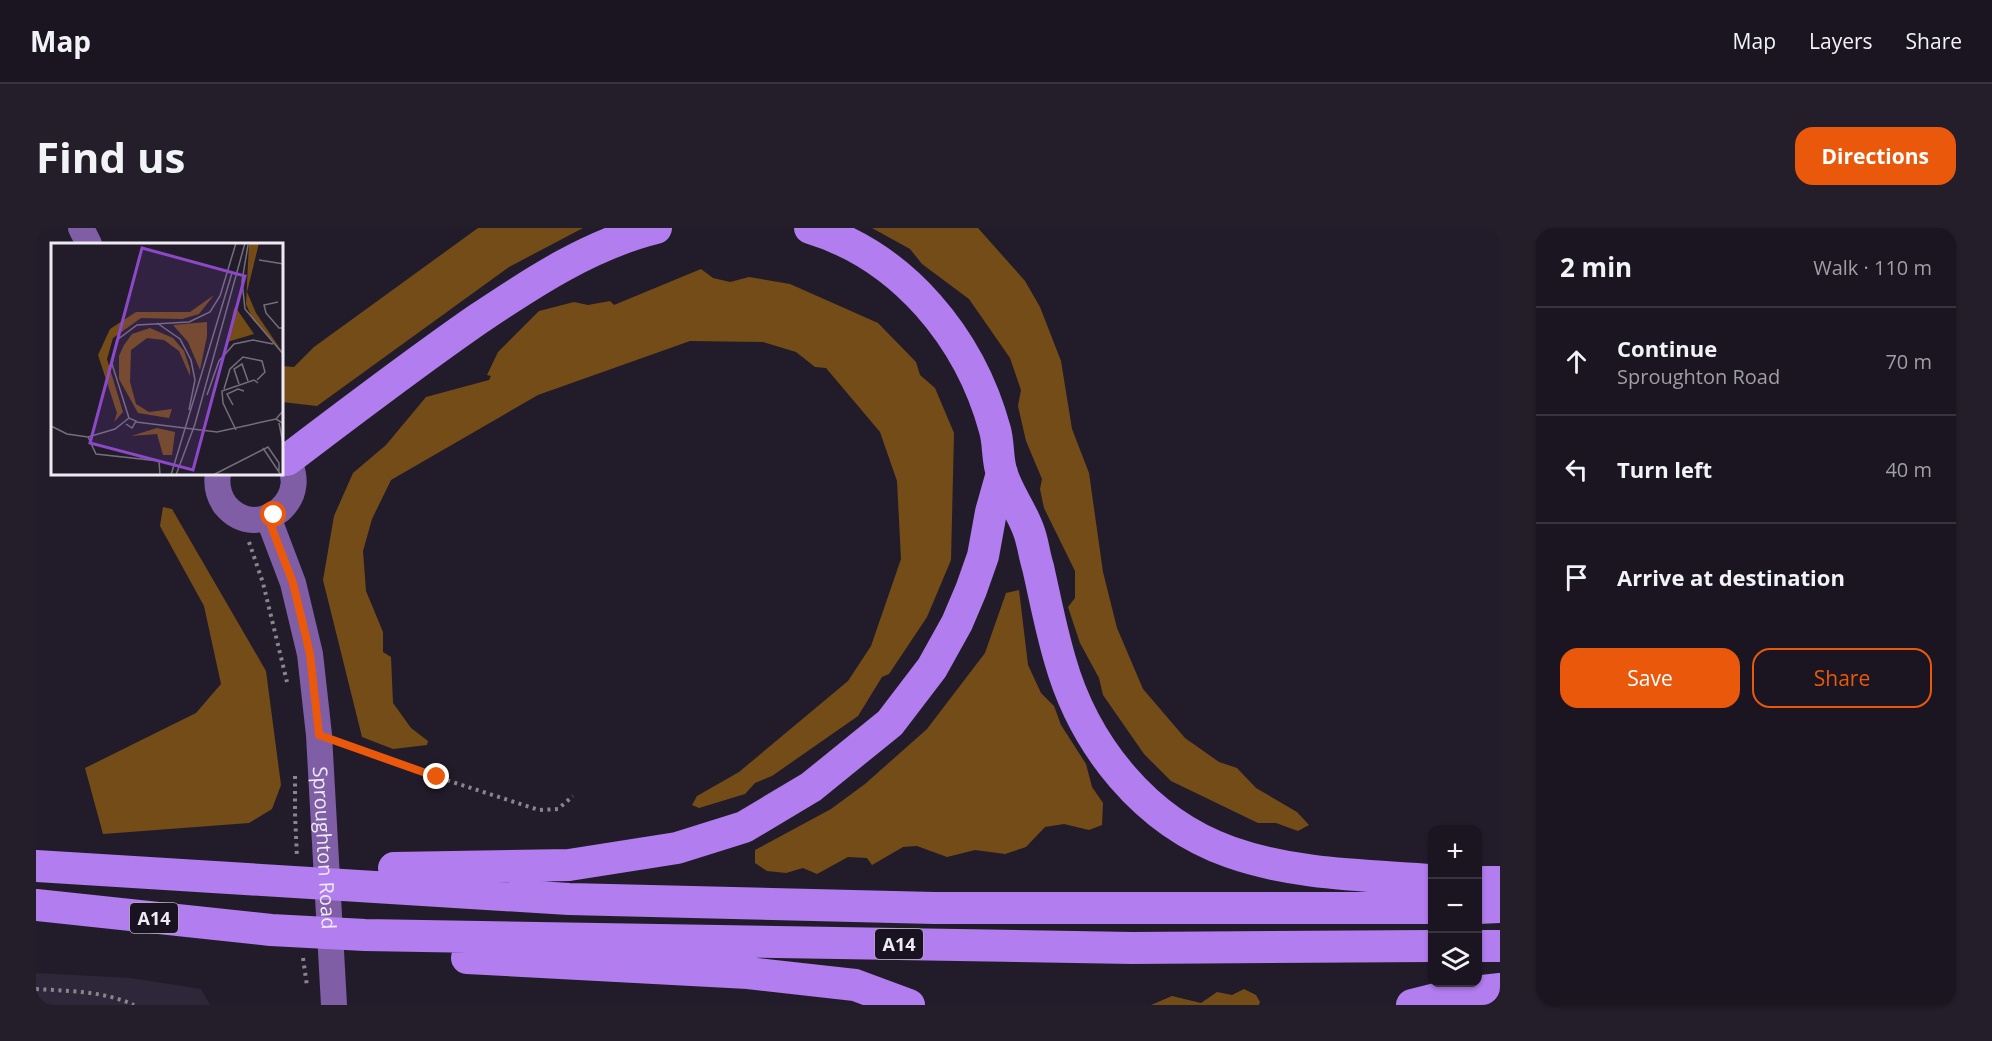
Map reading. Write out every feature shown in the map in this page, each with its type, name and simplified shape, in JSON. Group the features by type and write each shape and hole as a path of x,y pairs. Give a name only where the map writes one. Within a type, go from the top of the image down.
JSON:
{"highway":[{"path":"285,457 425,356 522,290 590,252 631,234 656,228"},
{"path":"810,228 851,244 890,268 926,300 953,335 980,384 996,431 1002,473 1028,529 1060,661 1074,701 1098,746 1143,798 1177,826 1228,852 1274,865 1312,872 1428,880"},
{"path":"367,877 569,865 677,848 744,827 811,787 890,723 932,668 957,623 971,590 983,556 991,512 1002,473"},
{"name":"A14","path":"36,864 279,869 569,899 934,908 1428,908"},
{"path":"1482,882 1500,882"},
{"name":"A14","path":"36,905 271,930 365,935 1132,948 1428,946"},
{"path":"1482,908 1500,907"},
{"path":"365,935 403,954 747,973 855,985 909,1005"},
{"path":"1482,946 1500,946"},
{"path":"1412,1005 1455,994 1500,989"}],"street":[{"path":"81,228 88,243"},
{"path":"218,476 218,489 222,500 230,510 240,517 252,520 268,518 282,509 289,501 292,491 292,470 285,457"},
{"name":"Sproughton Road","path":"268,518 293,583 310,654 319,735 334,1005"}],"path":[{"path":"241,535 249,542 263,583 287,683"},
{"path":"319,735 539,810 558,809 573,796"},
{"path":"279,869 295,814 295,769"},
{"path":"303,954 308,995"},
{"path":"36,989 98,995 134,1005"}],"shaded area":[{"path":"478,228 583,228 509,267 317,406 284,402 284,366 294,367 314,347"},
{"path":"872,228 978,228 1025,281 1040,307 1061,361 1072,429 1089,473 1103,572 1117,628 1143,689 1185,738 1219,762 1237,768 1256,788 1297,812 1309,825 1298,831 1276,823 1258,823 1171,781 1144,754 1103,695 1099,678 1080,643 1068,607 1075,598 1075,571 1044,508 1040,489 1042,479 1026,441 1018,406 1021,390 1010,358 969,299 922,264 910,249"},
{"path":"701,269 713,278 730,282 749,277 790,284 878,323 916,362 920,375 935,388 954,433 951,560 927,617 889,674 882,677 858,716 772,776 755,783 745,794 699,808 692,805 697,796 739,772 848,681 871,646 901,559 897,481 880,432 826,368 815,367 796,352 763,342 690,341 538,395 391,480 372,519 363,551 366,591 383,632 383,652 391,657 393,703 411,728 428,741 427,745 393,749 362,737 323,580 334,516 353,473 386,445 426,397 489,380 491,376 487,375 498,352 539,311 574,302 588,305 610,301 614,305"},
{"path":"163,507 172,509 266,671 281,785 272,809 249,823 103,834 85,768 196,713 221,684 204,606 160,526"},
{"path":"1019,590 1028,665 1041,693 1054,706 1061,725 1086,764 1092,787 1103,803 1102,825 1089,830 1064,824 1045,827 1026,847 1005,854 975,850 947,857 917,846 903,847 872,865 867,858 848,857 817,874 803,868 786,873 767,871 755,863 755,850 831,809 865,784 927,729 985,653 1006,593"},
{"path":"36,973 131,978 201,989 210,1005 36,1005"},
{"path":"1244,989 1256,995 1260,1002 1259,1005 1151,1005 1172,996 1201,1003 1217,992 1232,995"}],"route":[{"path":"274,515 268,518 293,583 310,654 319,735 437,777"}]}
